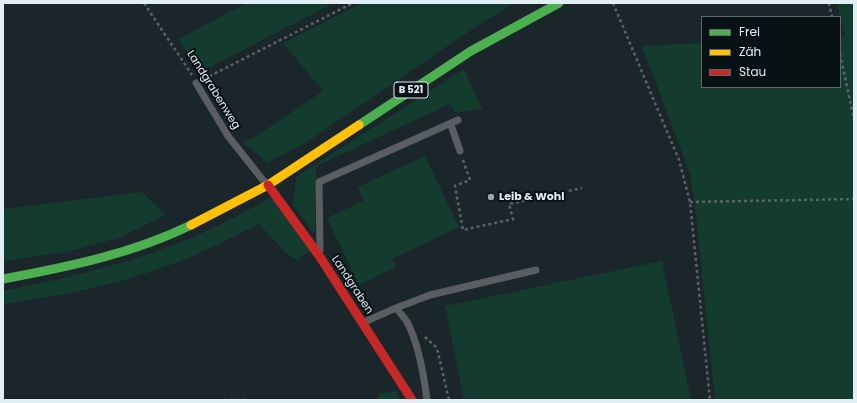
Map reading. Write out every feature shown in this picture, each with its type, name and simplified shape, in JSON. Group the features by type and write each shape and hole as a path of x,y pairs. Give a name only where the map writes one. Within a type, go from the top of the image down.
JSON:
{"main road":[{"name":"B 521","path":"3,279 64,267 133,248 184,228 222,210 268,185 471,51 559,3"},
{"name":"Landgraben","path":"268,185 320,257 412,400"}],"lane":[{"name":"Landgrabenweg","path":"196,83 228,136 268,185"},
{"path":"320,257 319,182 458,120"},
{"path":"451,124 460,151"},
{"path":"362,323 430,295 536,270"},
{"path":"396,308 407,322 417,348 424,378 427,400"}],"path":[{"name":"Landgrabenweg","path":"144,3 196,83"},
{"path":"196,83 353,3"},
{"path":"613,3 679,160 690,202 710,400"},
{"path":"829,3 832,16"},
{"path":"841,59 854,119"},
{"path":"460,151 470,180 455,186 463,230 513,219 510,204 582,188"},
{"path":"690,202 854,199"},
{"path":"407,322 437,348 449,400"},
{"path":"224,400 247,400"}],"green space":[{"path":"247,3 334,3 208,68 198,67 178,39"},
{"path":"362,3 524,3 512,4 465,34 307,142 267,163 243,142 255,137 323,91 283,43"},
{"path":"837,3 854,3 854,400 715,400 695,206 690,174 642,46 701,43 701,88 841,88 841,37 845,36"},
{"path":"464,69 482,109 456,113 450,104 316,166 315,233 312,231 293,205 296,177"},
{"path":"425,156 459,227 392,259 396,267 359,285 327,218 363,201 358,187"},
{"path":"142,192 166,215 118,238 66,252 3,261 3,209"},
{"path":"271,197 311,250 297,260 285,252 259,224 215,246 150,272 88,289 3,304 3,291 56,280 134,259 184,241 233,219"},
{"path":"662,261 691,400 464,400 445,306"},
{"path":"396,391 401,400 377,400 379,393"}],"traffic: fast":[{"path":"359,125 471,51 559,3"},
{"path":"3,279 51,270 122,252 146,244 191,225"}],"traffic: slow":[{"path":"191,225 268,185 359,125"}],"traffic: jam":[{"path":"268,185 320,257 412,400"}],"place":[{"name":"Leib & Wohl","path":"491,197"}]}
